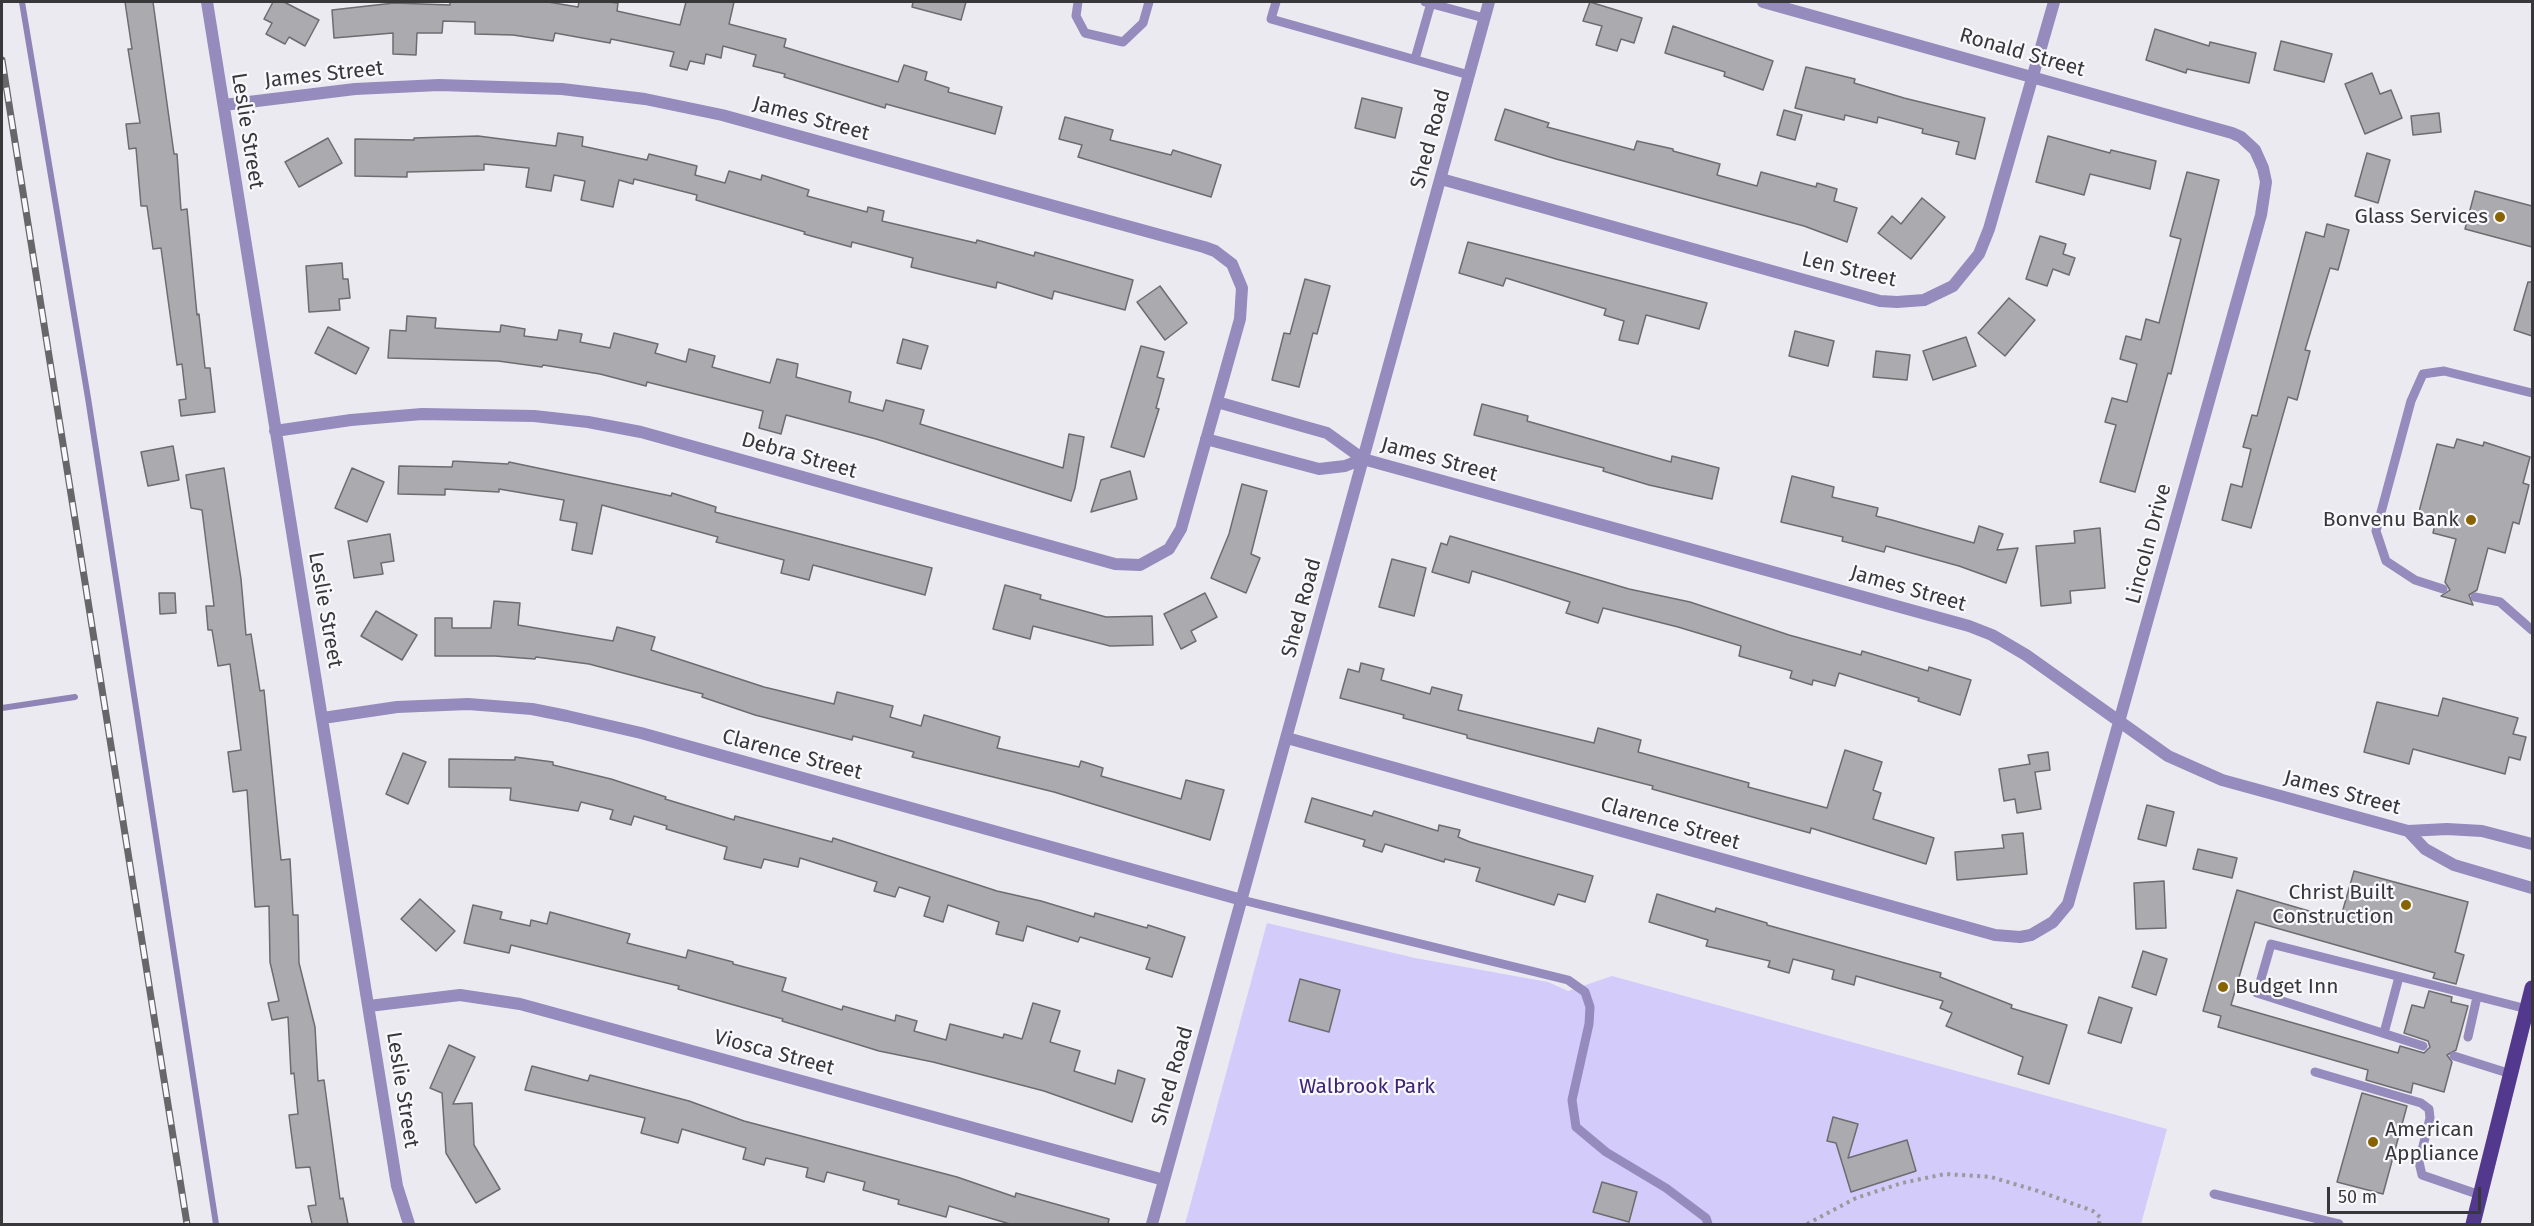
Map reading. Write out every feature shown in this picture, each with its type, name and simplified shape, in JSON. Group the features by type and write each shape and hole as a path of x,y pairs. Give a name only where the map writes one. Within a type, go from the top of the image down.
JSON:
{"main road":[{"path":"2473,1224 2532,989"}],"street":[{"name":"Leslie Street","path":"207,2 397,1186 408,1224"},
{"name":"Shed Road","path":"1152,1224 1489,2"},
{"name":"Ronald Street","path":"1763,2 2232,133 2248,142 2260,159"},
{"name":"Len Street","path":"1441,179 1880,301 1911,302 1938,295 1953,286 1979,254 1989,229 2054,2"},
{"name":"James Street","path":"224,105 355,89 439,85 517,86 636,98 722,115 1204,247 1215,251 1232,264 1242,288 1240,320 1211,422"},
{"name":"Lincoln Drive","path":"2043,930 2062,913 2072,893 2120,724 2261,214 2266,182 2260,159"},
{"name":"James Street","path":"1217,402 1327,433 1363,459 1969,626 1992,635 2026,655 2168,756 2204,773 2408,831 2447,829 2482,831 2532,844"},
{"name":"Debra Street","path":"275,431 351,420 422,414 534,416 598,423 641,432 1128,566 1150,561 1169,549 1176,541 1211,422"},
{"name":"James Street","path":"1206,439 1319,469 1345,465 1363,459"},
{"name":"Clarence Street","path":"323,718 397,707 468,704 532,709 663,740 1242,900"},
{"name":"Clarence Street","path":"1287,738 1995,935 2020,937 2043,930"},
{"name":"James Street","path":"2408,831 2425,849 2454,865 2532,888"},
{"name":"Viosca Street","path":"369,1006 460,995 511,1002 1164,1179"}],"lane":[{"path":"1078,2 1076,16 1081,29 1085,33 1114,42 1123,42 1137,31 1143,23 1149,2"},
{"path":"1276,2 1271,19 1469,75"},
{"path":"1415,60 1428,2 1484,18"},
{"path":"2443,589 2415,580 2386,561 2376,531 2411,401 2423,374 2444,371 2532,393"},
{"path":"2475,597 2500,602 2532,630"},
{"path":"1242,900 1568,980 1585,992 1590,1007 1589,1024 1572,1100 1576,1127 1606,1152 1666,1188 1706,1218 1708,1224"},
{"path":"2423,1046 2257,993 2271,944 2527,1009"},
{"path":"2384,1033 2399,977"},
{"path":"2468,1037 2477,996"},
{"path":"2454,1056 2511,1074"},
{"path":"2315,1072 2421,1103 2429,1109 2430,1118 2419,1162 2422,1175 2480,1195"},
{"path":"2214,1194 2339,1224"}],"path":[{"path":"1807,1224 1856,1198 1902,1183 1945,1174 1991,1177 2038,1191 2093,1211 2100,1217 2099,1224"}],"green space":[{"name":"Walbrook Park","path":"1267,923 1415,958 1548,982 1568,991 1612,976 2167,1129 2141,1224 1185,1224"}],"building":[{"path":"125,2 153,2 174,154 177,154 181,210 187,209 197,315 199,314 205,368 210,368 215,412 181,416 179,400 186,399 182,364 177,365 161,248 153,249 147,206 141,206 136,148 129,149 126,124 140,123 128,49 132,49"},
{"path":"273,2 284,2 319,20 305,46 289,37 285,44 266,34 272,23 264,19"},
{"path":"450,2 548,2 578,7 579,2 618,3 617,11 680,25 686,2 734,2 729,24 786,39 784,47 898,82 904,65 927,72 925,80 949,88 948,92 1002,107 995,134 886,104 885,108 784,77 785,74 753,66 756,55 723,46 721,58 706,54 704,64 690,61 687,70 670,66 674,52 611,39 610,43 555,33 553,41 513,35 475,34 475,22 443,21 442,33 417,33 416,55 393,54 393,33 334,38 332,10 394,3 450,5"},
{"path":"913,2 966,2 961,20 912,7"},
{"path":"1590,2 1642,18 1634,43 1621,39 1617,51 1596,45 1602,26 1583,21"},
{"path":"1673,26 1773,61 1763,90 1724,76 1725,72 1665,53"},
{"path":"2155,29 2209,46 2210,42 2256,53 2249,83 2187,69 2186,73 2146,60"},
{"path":"2281,41 2332,54 2324,82 2274,70"},
{"path":"1806,67 1855,79 1854,83 1904,98 1985,118 1975,159 1956,154 1959,142 1922,133 1923,129 1878,117 1877,123 1845,115 1844,120 1795,108"},
{"path":"2372,73 2380,94 2391,90 2402,118 2365,134 2345,84"},
{"path":"1362,98 1402,108 1395,138 1355,128"},
{"path":"1505,109 1549,123 1547,127 1634,150 1637,141 1673,149 1673,151 1720,164 1717,175 1757,186 1761,172 1816,187 1817,183 1837,189 1834,201 1857,208 1847,242 1804,226 1556,159 1495,140"},
{"path":"1784,110 1802,115 1795,140 1777,135"},
{"path":"2439,113 2441,132 2413,135 2411,116"},
{"path":"1065,117 1113,130 1110,140 1171,155 1173,150 1221,165 1211,197 1078,157 1082,145 1059,139"},
{"path":"558,133 583,137 582,146 647,160 649,154 697,166 695,175 725,183 729,171 761,180 762,175 809,190 807,196 867,212 868,207 884,211 882,221 976,243 977,240 1034,256 1035,252 1133,280 1125,310 1054,291 1052,299 997,282 996,288 911,267 913,258 852,242 851,247 804,234 805,232 696,200 697,195 634,179 633,184 619,180 613,207 581,200 585,181 554,175 551,191 526,187 529,168 484,164 484,170 407,172 407,177 355,176 355,139 414,140 414,138 478,136 556,146"},
{"path":"2048,136 2110,153 2111,150 2156,161 2150,189 2090,174 2084,195 2036,182"},
{"path":"328,138 342,163 299,187 285,162"},
{"path":"2367,153 2390,160 2378,203 2355,196"},
{"path":"2187,172 2219,180 2171,374 2168,373 2135,492 2100,482 2116,425 2105,422 2112,398 2127,402 2137,364 2120,359 2126,336 2141,340 2146,319 2159,323 2181,239 2170,236"},
{"name":"Glass Services","path":"2475,191 2532,206 2532,247 2465,229"},
{"path":"1922,198 1945,217 1911,259 1878,233 1892,216 1901,224"},
{"path":"2327,224 2349,230 2338,270 2330,268 2305,350 2310,351 2297,400 2288,397 2251,528 2222,520 2231,484 2242,487 2251,449 2243,447 2252,415 2257,416 2306,232 2324,237"},
{"path":"2040,236 2066,244 2063,254 2075,258 2069,275 2053,269 2047,286 2026,279"},
{"path":"1468,242 1707,303 1699,329 1646,315 1638,344 1619,340 1624,321 1604,315 1606,309 1506,278 1503,286 1459,273"},
{"path":"342,263 343,279 348,279 350,298 339,299 340,310 309,312 306,266"},
{"path":"1305,279 1330,286 1317,334 1313,333 1299,387 1272,380 1284,333 1290,334"},
{"path":"2528,282 2532,282 2532,336 2514,330"},
{"path":"1160,286 1187,323 1165,340 1137,302"},
{"path":"2009,298 2035,320 2005,356 1978,333"},
{"path":"407,316 436,318 435,328 500,332 501,325 525,329 524,336 557,340 559,330 582,334 580,342 610,348 614,333 658,344 655,353 686,362 689,349 715,356 712,367 770,383 777,359 798,364 796,377 851,392 849,402 883,411 886,400 924,410 920,424 1063,468 1069,434 1084,437 1075,488 1071,501 876,439 786,415 781,434 759,428 763,411 647,382 646,386 600,374 543,365 542,367 498,361 388,358 390,330 406,331"},
{"path":"328,327 369,348 356,374 315,353"},
{"path":"1795,331 1834,341 1828,366 1789,356"},
{"path":"1966,337 1976,366 1933,380 1923,351"},
{"path":"903,339 928,346 921,369 897,363"},
{"path":"1141,346 1164,352 1157,377 1164,379 1156,408 1159,409 1144,457 1111,447"},
{"path":"1876,351 1910,355 1907,380 1873,377"},
{"path":"1482,404 1528,416 1527,421 1671,462 1672,456 1719,468 1712,499 1649,485 1603,471 1604,468 1474,435"},
{"name":"Bonvenu Bank","path":"2457,439 2483,446 2484,442 2530,457 2523,483 2529,485 2519,524 2513,522 2505,553 2488,548 2477,590 2469,595 2473,605 2441,596 2450,590 2445,582 2456,539 2433,533 2435,524 2417,519 2437,444 2454,448"},
{"path":"173,446 179,480 148,486 141,452"},
{"path":"453,461 508,464 509,462 671,496 672,493 716,507 715,512 932,568 925,595 813,565 809,580 781,573 784,560 716,542 718,537 602,505 592,554 572,550 577,523 560,520 564,500 499,489 499,492 445,489 445,495 398,494 399,466 452,467"},
{"path":"224,468 241,579 246,635 251,634 260,691 264,690 281,860 290,859 293,915 298,915 299,963 315,1027 318,1081 324,1080 340,1199 343,1198 348,1224 312,1224 308,1206 316,1205 310,1167 296,1168 289,1115 298,1114 294,1073 291,1074 288,1017 272,1020 268,1003 279,1001 270,962 269,906 255,907 247,790 233,792 228,752 241,750 230,664 218,666 212,630 208,630 206,606 214,606 202,510 191,508 186,475"},
{"path":"352,468 384,482 367,522 335,508"},
{"path":"1130,471 1137,499 1091,512 1101,480"},
{"path":"1792,476 1834,487 1832,497 1878,508 1876,516 1974,543 1979,526 2003,534 1997,550 2018,548 2006,583 1959,566 1886,546 1884,552 1842,541 1843,537 1781,522"},
{"path":"1242,484 1267,491 1251,554 1260,558 1246,593 1211,578 1229,534"},
{"path":"2100,528 2105,588 2070,591 2071,603 2041,606 2036,546 2075,543 2074,531"},
{"path":"390,534 394,561 381,563 383,574 354,578 348,541"},
{"path":"1450,536 1629,589 1690,602 1789,635 1861,655 1862,651 1928,671 1929,667 1971,680 1960,715 1918,701 1919,698 1839,673 1835,686 1813,680 1812,685 1790,678 1792,671 1739,656 1741,646 1678,627 1603,608 1598,623 1566,613 1570,602 1505,581 1472,571 1469,583 1432,572 1441,543 1447,545"},
{"path":"1392,559 1426,568 1414,616 1379,607"},
{"path":"1005,585 1041,595 1040,599 1106,617 1152,616 1153,645 1110,646 1033,626 1030,639 993,629"},
{"path":"159,593 175,593 176,613 160,614"},
{"path":"1205,593 1217,617 1191,631 1196,641 1181,649 1164,614"},
{"path":"494,601 520,603 518,625 613,641 617,627 655,637 651,650 764,687 834,704 837,692 893,706 890,717 921,726 924,715 1000,737 997,748 1079,767 1081,761 1103,768 1101,776 1181,799 1186,780 1224,790 1210,840 1054,792 912,757 914,752 853,736 852,740 755,715 702,697 703,694 589,664 536,657 535,659 435,656 435,618 452,618 452,628 491,628"},
{"path":"376,611 417,635 402,660 361,636"},
{"path":"1361,663 1384,669 1381,680 1430,694 1432,687 1462,695 1458,710 1594,743 1598,728 1641,740 1638,752 1749,783 1748,787 1827,808 1845,750 1882,762 1873,790 1881,793 1873,819 1934,838 1926,864 1811,828 1810,833 1652,789 1653,786 1467,738 1467,735 1403,718 1404,715 1340,698 1348,669 1359,672"},
{"path":"2443,698 2518,718 2513,734 2526,737 2520,760 2509,757 2505,774 2413,749 2409,764 2364,752 2377,702 2438,716"},
{"path":"2048,752 2050,770 2035,772 2041,809 2017,813 2015,799 2004,801 1999,769 2030,764 2028,755"},
{"path":"403,753 426,762 408,804 386,794"},
{"path":"515,757 553,762 553,765 611,779 666,797 665,799 734,820 735,816 832,842 833,838 997,891 1094,917 1095,913 1147,928 1148,925 1185,937 1172,977 1146,969 1150,958 1080,937 1078,942 1027,926 1023,941 996,934 999,922 948,905 943,922 924,916 930,897 899,887 895,897 874,891 877,882 800,858 798,867 764,859 761,868 724,859 727,847 666,829 667,826 634,816 631,825 610,819 613,810 581,802 578,811 510,800 511,788 449,787 449,759 515,760"},
{"path":"1312,798 1372,816 1374,811 1438,831 1439,825 1460,830 1458,837 1470,842 1593,876 1585,902 1558,894 1554,905 1476,881 1480,868 1445,859 1444,862 1385,844 1382,852 1363,846 1365,840 1305,822"},
{"path":"2147,805 2174,812 2166,846 2138,839"},
{"path":"2023,833 2027,874 1957,880 1955,852 2004,848 2002,835"},
{"path":"2198,849 2237,858 2232,878 2193,869"},
{"name":"Budget Inn","path":"2354,871 2468,902 2455,952 2464,955 2456,984 2433,978 2435,973 2255,922 2231,1005 2398,1053 2400,1046 2424,1053 2430,1047 2428,1041 2404,1033 2412,1005 2424,1008 2429,991 2452,997 2451,1002 2468,1006 2456,1050 2447,1055 2452,1062 2444,1092 2413,1083 2411,1093 2366,1080 2368,1070 2218,1027 2221,1016 2203,1011 2237,890 2340,920"},
{"path":"2164,881 2166,928 2136,929 2134,883"},
{"path":"1657,894 1715,912 1716,908 1767,923 1767,925 1941,973 1940,977 2012,1005 2011,1008 2067,1025 2049,1084 2018,1074 2023,1057 1946,1026 1952,1013 1940,1008 1943,1001 1856,976 1854,985 1832,979 1834,970 1793,959 1789,973 1768,967 1770,961 1706,946 1708,940 1649,922"},
{"path":"420,899 455,931 436,951 401,919"},
{"path":"473,905 502,912 500,919 530,926 531,920 547,924 550,912 630,934 627,943 686,958 688,950 733,962 733,964 786,978 782,991 842,1010 843,1006 895,1021 896,1015 917,1021 914,1031 946,1040 950,1024 1003,1038 1004,1034 1022,1039 1033,1003 1060,1011 1050,1042 1080,1051 1074,1071 1115,1084 1118,1070 1145,1079 1132,1122 1044,1091 933,1062 879,1051 782,1021 783,1019 678,989 679,986 511,945 509,953 464,943"},
{"path":"2143,951 2167,959 2156,995 2132,987"},
{"path":"1300,979 1340,990 1329,1032 1289,1021"},
{"path":"2099,997 2132,1008 2121,1043 2088,1033"},
{"path":"449,1045 475,1057 453,1104 472,1103 474,1145 500,1189 476,1203 446,1153 442,1093 430,1088"},
{"path":"532,1066 588,1081 590,1075 689,1101 744,1121 957,1177 1015,1197 1016,1193 1109,1219 1108,1224 1010,1224 949,1206 946,1217 898,1204 899,1200 863,1190 865,1182 827,1172 824,1182 806,1177 808,1168 766,1158 764,1165 743,1159 746,1148 682,1129 678,1143 641,1133 645,1118 525,1090"},
{"name":"American Appliance","path":"2362,1093 2407,1106 2383,1194 2337,1182"},
{"path":"1833,1117 1858,1124 1848,1158 1907,1140 1916,1171 1851,1192 1836,1143 1827,1141"},
{"path":"1602,1182 1637,1192 1629,1222 1593,1212"}],"waterway":[{"path":"22,2 88,398 216,1224"},
{"path":"2,708 75,697"}],"railway":[{"path":"2,60 187,1224"}],"place":[{"name":"Glass Services","path":"2500,217"},
{"name":"Bonvenu Bank","path":"2471,520"},
{"name":"Christ Built Construction","path":"2406,905"},
{"name":"Budget Inn","path":"2223,987"},
{"name":"American Appliance","path":"2373,1142"}]}
